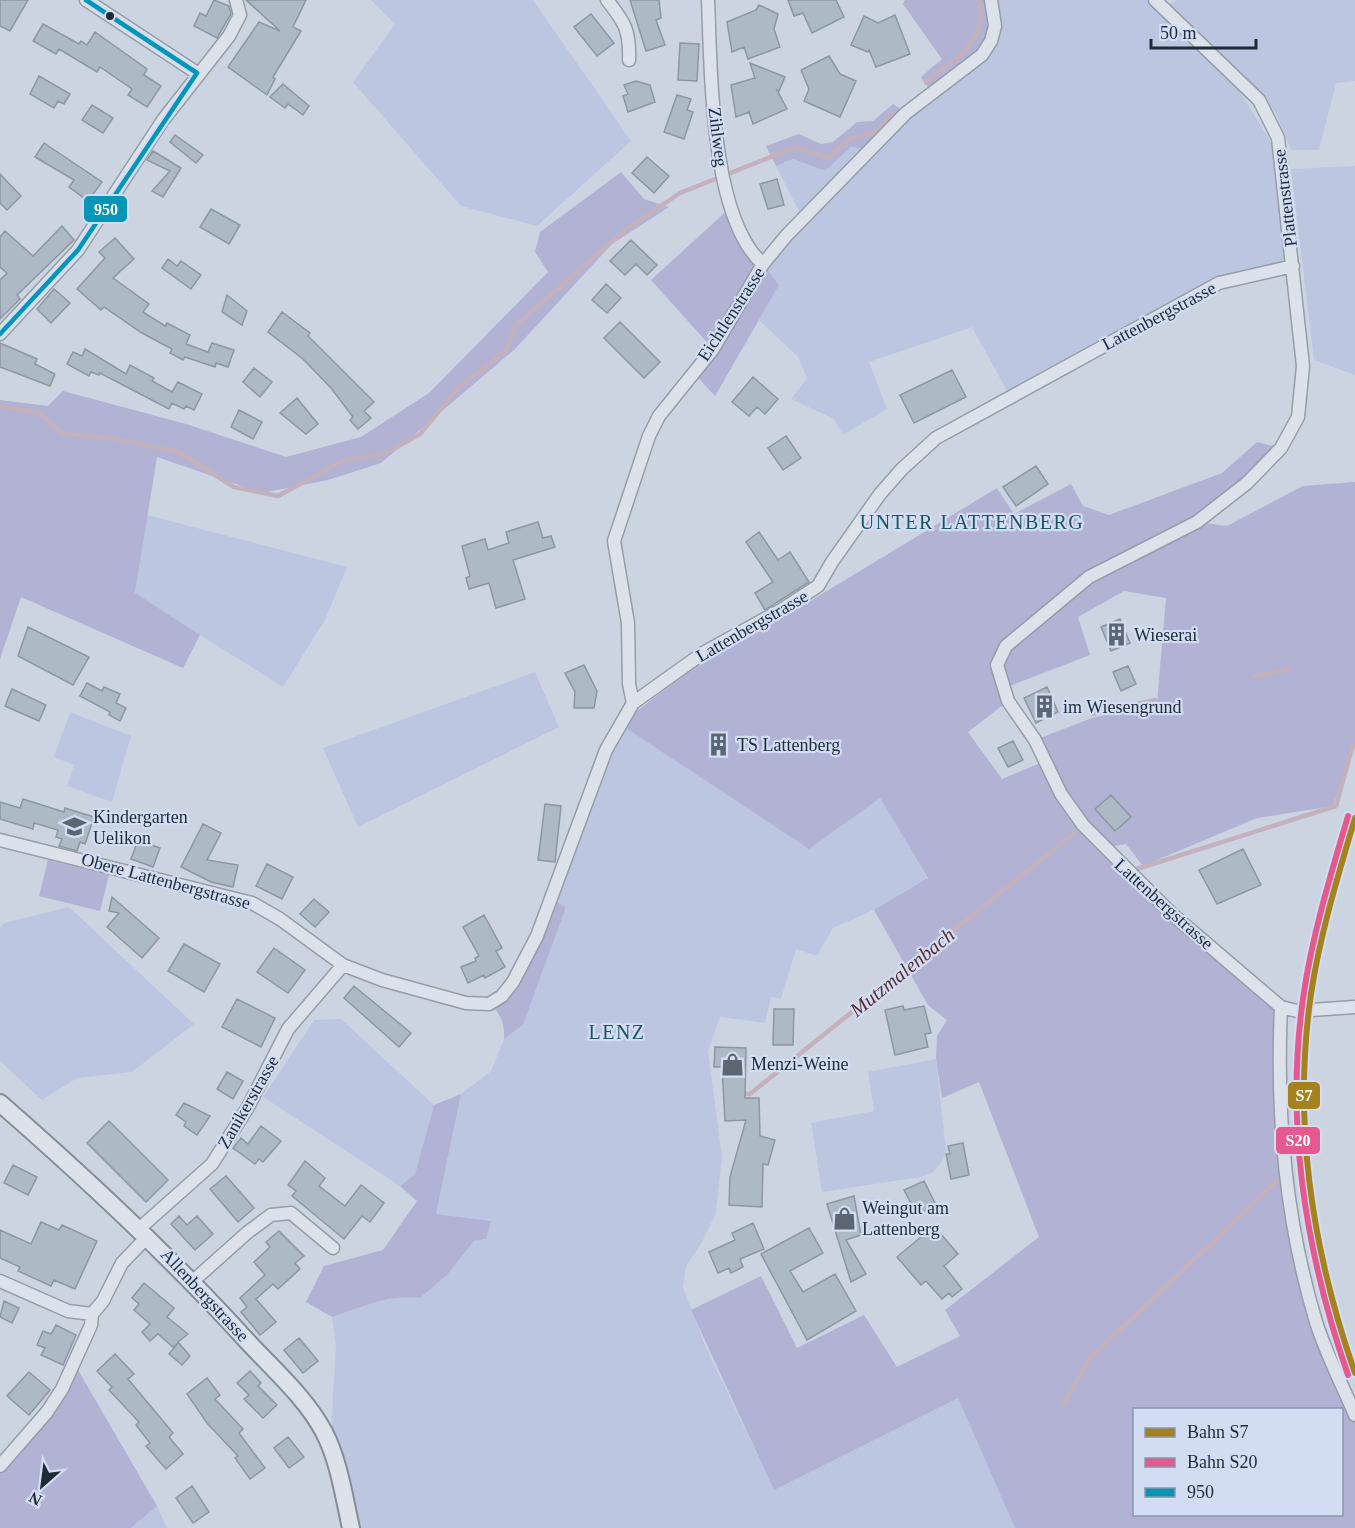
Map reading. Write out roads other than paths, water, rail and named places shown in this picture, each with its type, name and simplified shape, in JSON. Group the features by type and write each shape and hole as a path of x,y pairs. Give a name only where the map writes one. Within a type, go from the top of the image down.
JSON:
{"street":[{"path":"86,0 197,73"},
{"path":"0,334 78,250 163,120 238,21 240,10 236,0"},
{"path":"607,0 622,20 630,36 629,60"},
{"name":"Zihlweg","path":"708,0 712,86 725,192 751,251 763,264"},
{"name":"Eichtlenstrasse","path":"633,703 629,684 628,623 614,542 649,436 659,416 714,349 763,264 786,236 906,113 982,55 991,40 995,26 991,0"},
{"name":"Plattenstrasse","path":"1155,0 1260,100 1278,138 1293,266"},
{"name":"Lattenbergstrasse","path":"489,1004 502,996 513,982 537,936 606,750 633,703 703,653 782,610 818,586 880,494 902,469 936,438 1219,283 1293,266 1303,366 1298,417 1281,448 1246,483 1197,522 1089,577 1006,646 997,665 1008,701 1035,740 1061,794 1083,825 1172,914 1281,1006"},
{"name":"Obere Lattenbergstrasse","path":"0,840 252,903 280,919 343,965 419,992 466,1003 489,1004"},
{"name":"Zanikerstrasse","path":"92,1314 103,1301 122,1263 144,1232 212,1164 248,1107 288,1029 343,965"},
{"path":"1355,1006 1297,1011 1281,1006 1278,1062 1281,1132 1290,1220 1317,1324 1355,1415"},
{"name":"Allenbergstrasse","path":"0,1102 144,1232 193,1281 303,1402 324,1432 340,1482 351,1528"},
{"path":"193,1281 248,1232 271,1215 291,1213 333,1248"},
{"path":"0,1281 68,1311 92,1314 92,1325 62,1389 47,1412 0,1466"}],"waterway":[{"path":"926,82 958,57 974,38 981,14 978,0"},
{"path":"0,406 39,413 63,434 111,438 179,452 234,487 278,496 344,460 384,454 420,434 458,388 506,351 515,326 625,230 680,193 796,147 828,158 851,138 877,132 892,113"},
{"path":"1254,676 1290,669"},
{"path":"1092,714 1155,700"},
{"name":"Mutzmalenbach","path":"1137,869 1336,806 1353,745"},
{"name":"Mutzmalenbach","path":"740,1094 750,1094 1078,830"},
{"path":"1064,1404 1089,1359 1277,1181"}],"rail line":[{"name":"S20","path":"1348,816 1312,947 1298,1041 1296,1090 1302,1186 1310,1234 1320,1281 1348,1375"},
{"name":"S7","path":"1355,818 1319,949 1311,994 1304,1091 1305,1139 1317,1233 1327,1280 1355,1373"}],"place":[{"name":"Wieserai","path":"1116,635"},
{"name":"im Wiesengrund","path":"1045,707"},
{"name":"TS Lattenberg","path":"719,745"},
{"name":"Kindergarten Uelikon","path":"75,827"},
{"name":"Menzi-Weine","path":"733,1064"},
{"name":"Weingut am Lattenberg","path":"844,1218"}],"district":[{"name":"UNTER LATTENBERG","path":"972,522"},
{"name":"LENZ","path":"617,1032"}]}
